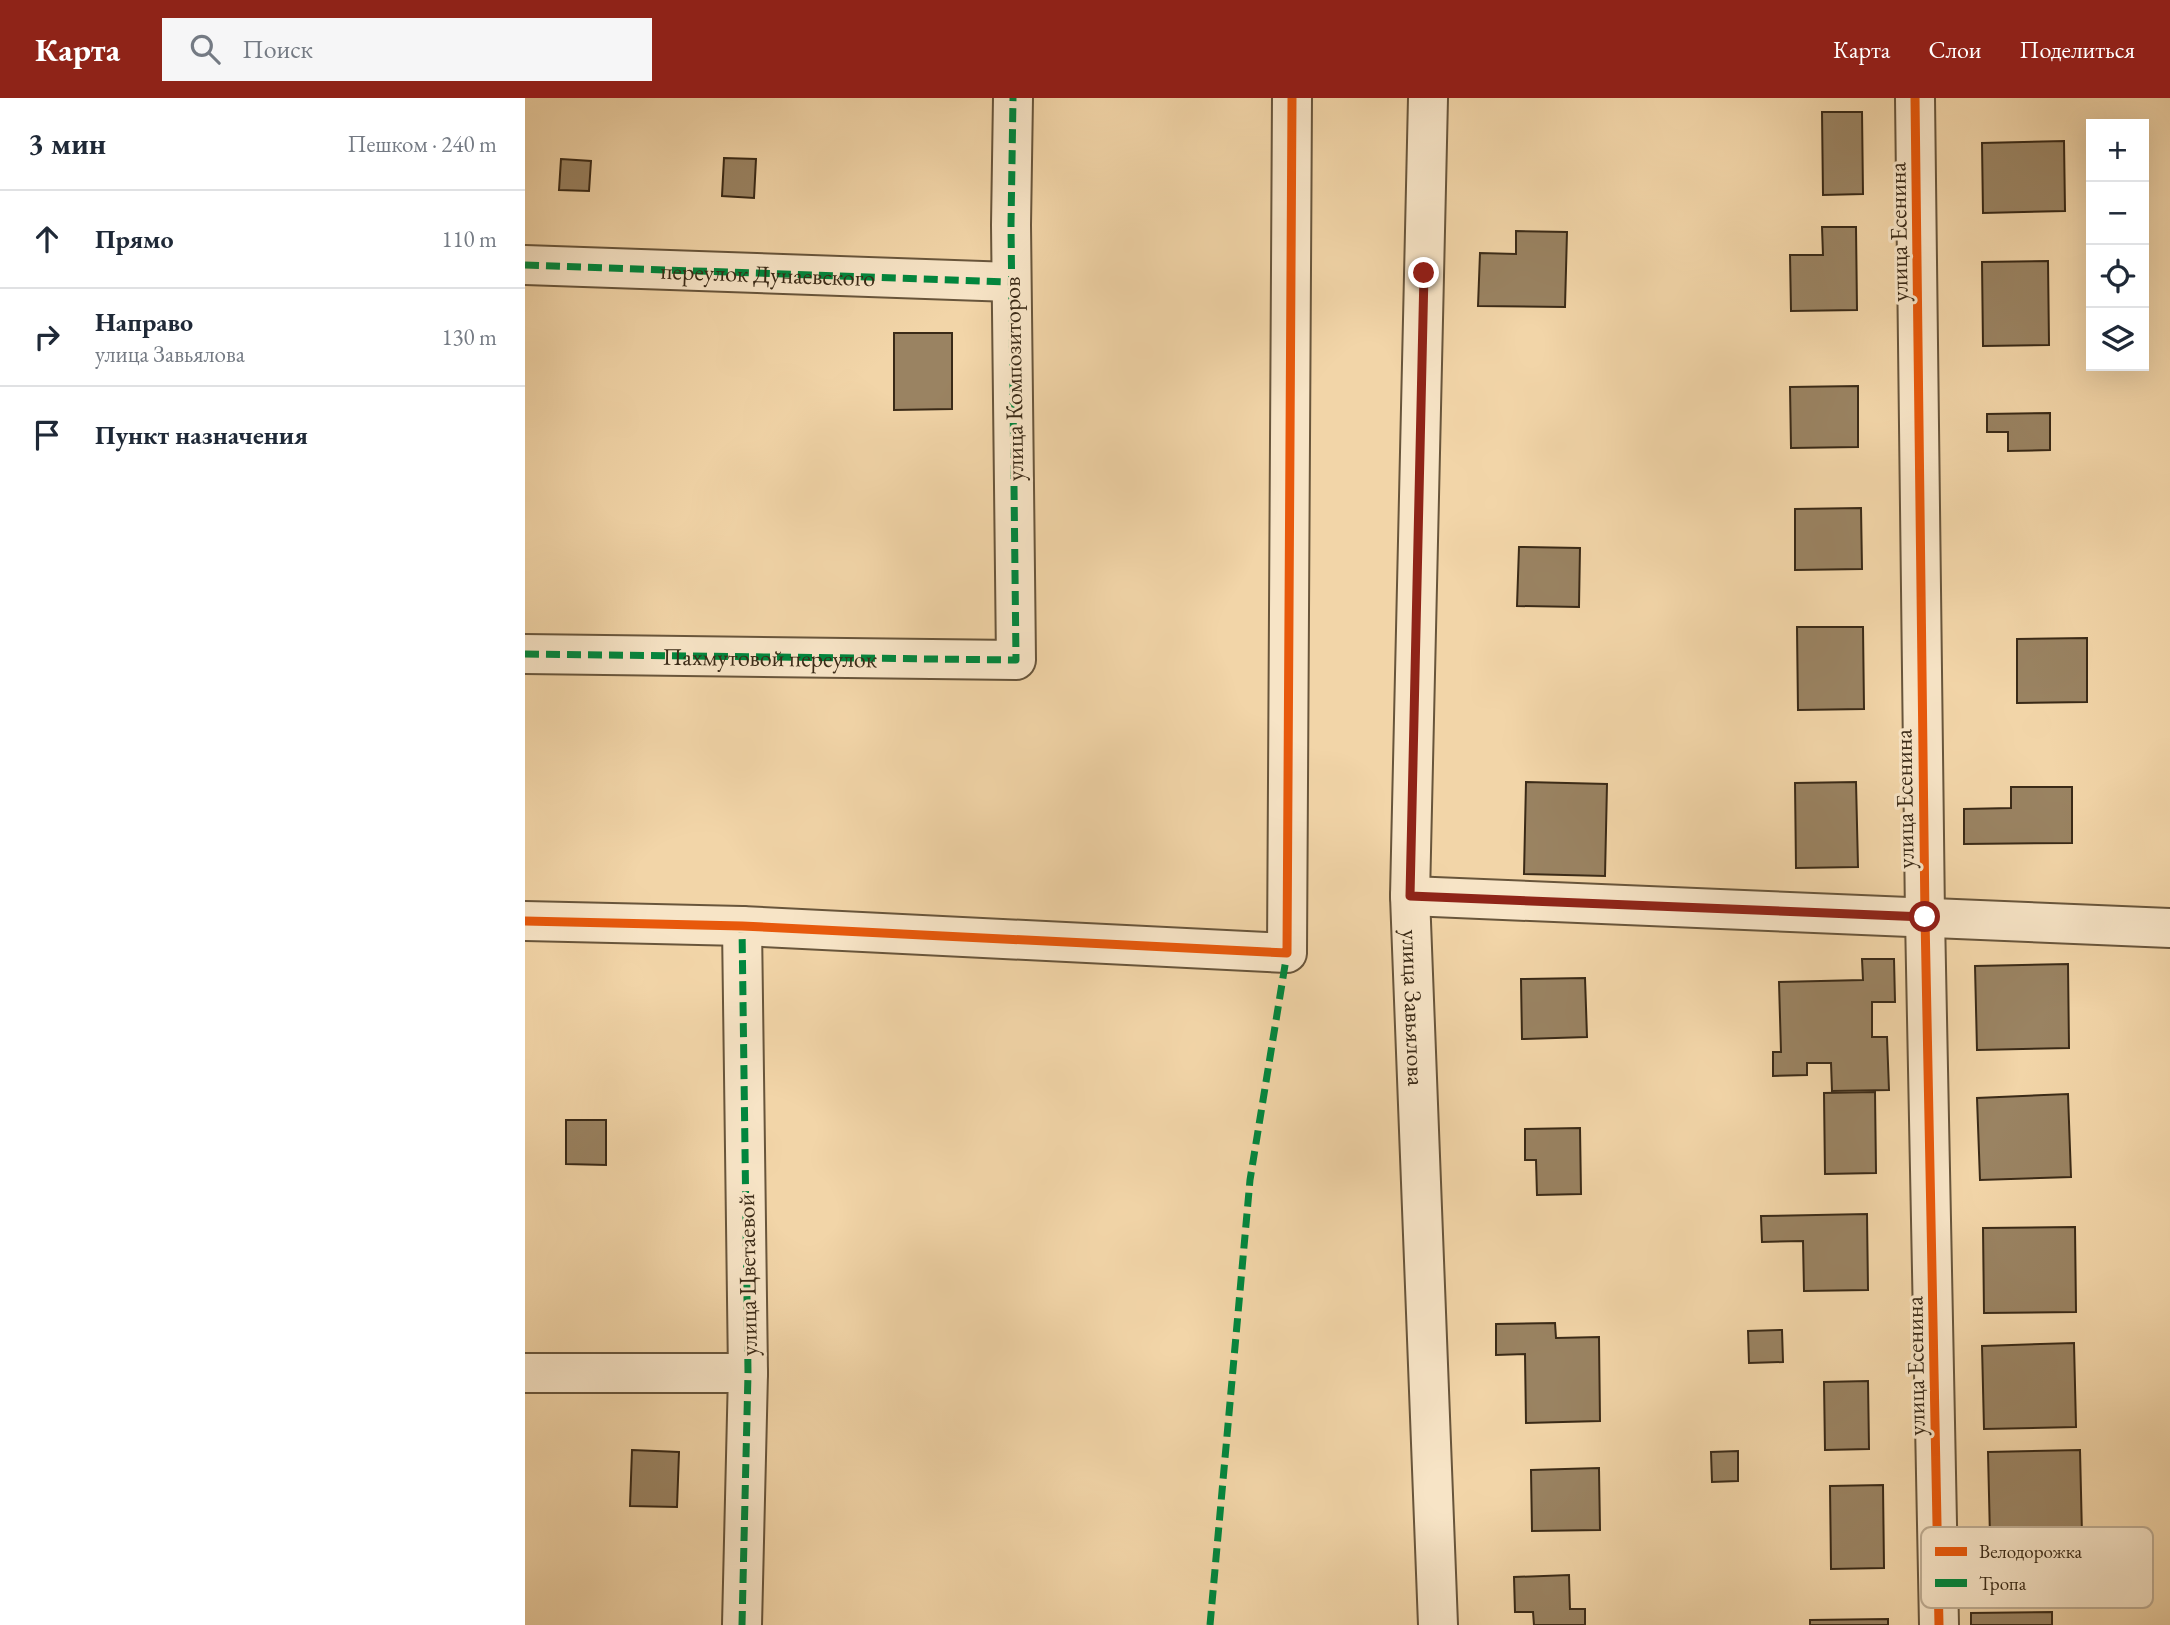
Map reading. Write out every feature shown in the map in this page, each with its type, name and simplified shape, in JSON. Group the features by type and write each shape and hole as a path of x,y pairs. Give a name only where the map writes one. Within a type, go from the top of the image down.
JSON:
{"street":[{"name":"улица Композиторов","path":"1013,98 1011,282 1016,660"},
{"path":"525,921 742,926 1287,953 1292,98"},
{"name":"улица Завьялова","path":"1428,98 1410,896 1438,1625"},
{"name":"улица Есенина","path":"1915,98 1925,917 1937,1527"},
{"name":"переулок Дунаевского","path":"525,265 1011,282"},
{"name":"Пахмутовой переулок","path":"525,654 1016,660"},
{"path":"1410,896 2170,928"},
{"name":"улица Цветаевой","path":"742,926 748,1373 742,1625"},
{"path":"525,1373 748,1373"}],"building":[{"path":"1822,112 1862,112 1863,194 1823,195"},
{"path":"2064,141 2065,211 1983,213 1982,143"},
{"path":"724,158 756,159 754,198 722,196"},
{"path":"561,159 591,161 589,191 559,190"},
{"path":"1822,227 1856,227 1857,310 1791,311 1790,255 1823,255"},
{"path":"1516,231 1567,232 1565,307 1478,306 1480,253 1516,254"},
{"path":"2048,261 2049,345 1983,346 1982,262"},
{"path":"894,333 952,333 952,409 894,410"},
{"path":"1858,386 1858,447 1791,448 1790,387"},
{"path":"2050,413 2050,450 2008,451 2008,432 1987,432 1987,414"},
{"path":"1861,508 1862,569 1795,570 1795,509"},
{"path":"1519,547 1580,548 1579,607 1517,606"},
{"path":"1797,627 1863,627 1864,709 1798,710"},
{"path":"2087,638 2087,702 2017,703 2017,639"},
{"path":"1526,782 1607,784 1605,876 1524,874"},
{"path":"1856,782 1858,867 1796,868 1795,783"},
{"path":"2011,787 2072,787 2072,843 1964,844 1964,809 2011,808"},
{"path":"1862,959 1894,959 1895,1002 1872,1002 1872,1037 1887,1037 1889,1090 1832,1091 1831,1063 1807,1063 1807,1075 1773,1076 1773,1052 1781,1052 1779,982 1863,980"},
{"path":"2068,964 2069,1048 1977,1050 1975,966"},
{"path":"1585,978 1587,1037 1522,1039 1521,979"},
{"path":"1875,1092 1876,1173 1825,1174 1824,1093"},
{"path":"2068,1094 2071,1177 1980,1180 1977,1098"},
{"path":"566,1120 606,1120 606,1165 566,1164"},
{"path":"1580,1128 1581,1194 1537,1195 1536,1160 1525,1160 1525,1129"},
{"path":"1867,1214 1868,1290 1804,1291 1803,1241 1762,1242 1761,1216"},
{"path":"2075,1227 2076,1312 1984,1313 1983,1228"},
{"path":"1555,1323 1556,1338 1599,1337 1600,1421 1526,1423 1525,1354 1496,1355 1496,1324"},
{"path":"1782,1330 1783,1362 1749,1363 1748,1331"},
{"path":"2074,1343 2076,1427 1984,1429 1982,1346"},
{"path":"1868,1381 1869,1449 1825,1450 1824,1382"},
{"path":"632,1450 679,1452 677,1507 630,1506"},
{"path":"2080,1450 2082,1527 1990,1527 1988,1452"},
{"path":"1738,1451 1738,1481 1712,1482 1711,1452"},
{"path":"1599,1468 1600,1530 1532,1531 1531,1470"},
{"path":"1883,1485 1884,1568 1831,1569 1830,1486"},
{"path":"1569,1575 1570,1609 1585,1609 1585,1625 1534,1625 1533,1612 1515,1612 1514,1577"},
{"path":"2052,1612 2052,1625 1971,1625 1971,1613"},
{"path":"1888,1619 1888,1625 1810,1625 1810,1620"}],"marked path":[{"path":"525,654 1016,660 1011,225 1013,98"},
{"path":"525,265 1011,282"},
{"path":"742,926 748,1373 742,1625"},
{"path":"1210,1625 1250,1180 1287,953"}],"cycle path":[{"path":"525,921 742,926 1287,953 1292,98"},
{"path":"1915,98 1925,917 1937,1527"},
{"path":"1939,1608 1939,1625"}],"route":[{"path":"1424,273 1410,896 1925,917"}]}
